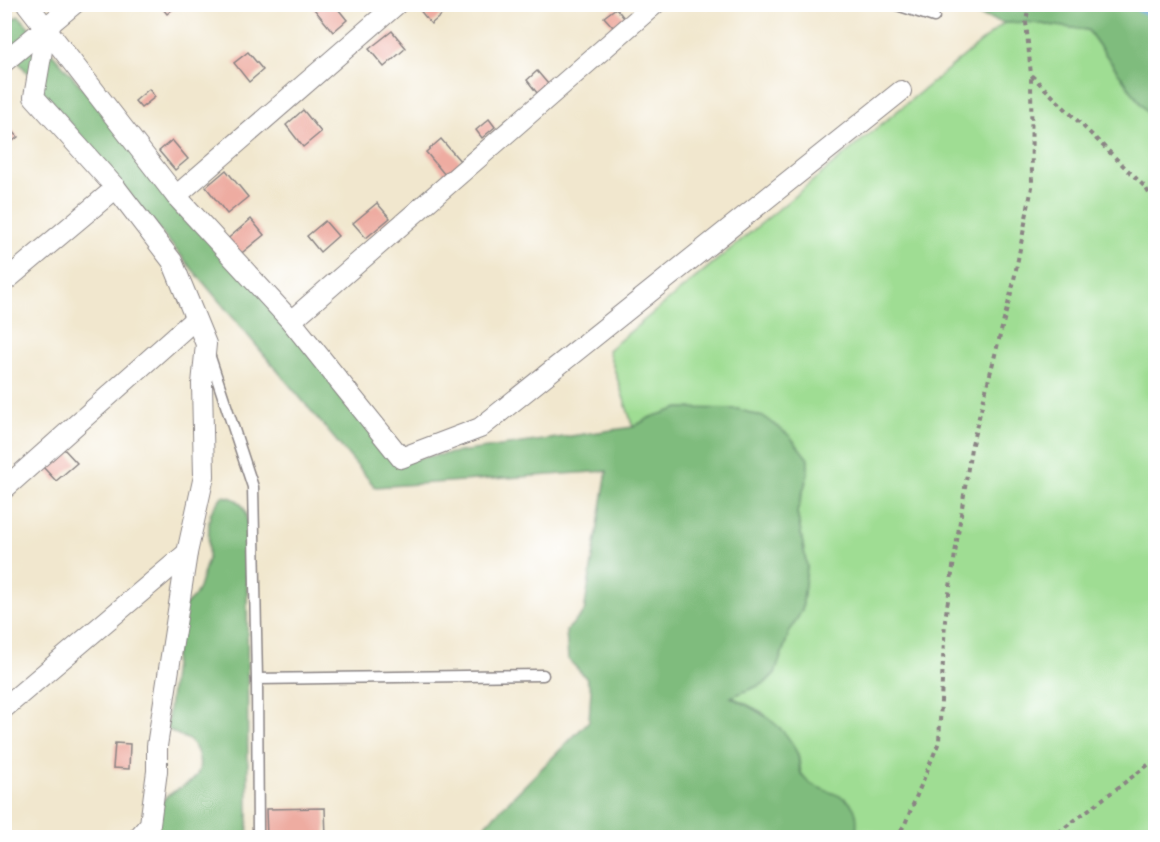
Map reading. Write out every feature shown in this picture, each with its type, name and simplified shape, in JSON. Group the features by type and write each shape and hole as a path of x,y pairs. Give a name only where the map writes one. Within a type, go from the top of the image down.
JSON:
{"street":[{"path":"27,4 176,196 291,321 401,458 480,428 901,91"},
{"path":"4,62 74,4"},
{"path":"176,196 397,4"},
{"path":"291,321 655,4"},
{"path":"45,27 34,97 116,188 172,261 206,344 202,384 204,476 187,553 157,746 157,771 150,824 142,836"},
{"path":"4,282 116,188"},
{"path":"4,489 195,319"},
{"path":"4,708 187,553"}],"lane":[{"path":"894,4 934,17"},
{"path":"206,344 253,487 258,837"},
{"path":"257,680 543,675"}],"path":[{"path":"896,837 905,824 939,742 945,620 971,448 1013,285 1032,187 1031,75 1026,22 1029,4"},
{"path":"1031,75 1145,187 1155,204"},
{"path":"1051,837 1155,759"}],"green space":[{"path":"947,5 1155,5 1155,117 1148,114 1088,30 1026,22 1004,23"},
{"path":"19,16 411,459 633,427 651,417 679,408 738,409 766,418 790,436 808,459 808,474 797,512 807,567 802,610 789,633 775,673 765,683 731,697 769,719 786,734 797,753 801,773 808,781 847,800 857,817 856,837 473,837 589,721 591,690 586,678 568,659 566,631 584,612 607,471 375,487 5,46 5,23"},
{"path":"1026,22 1088,30 1148,114 1155,117 1155,837 856,837 856,814 847,799 813,787 801,773 798,754 762,712 730,696 765,683 775,673 789,633 802,610 807,567 797,512 808,474 651,417 633,427 608,350 1004,23"},
{"path":"222,496 233,498 243,506 247,521 248,837 142,838 166,797 190,782 198,773 200,766 198,754 189,740 167,728 180,610 194,597 199,588 208,559 211,512"}],"building":[{"path":"159,4 179,4 167,14"},
{"path":"310,4 334,4 347,20 333,32"},
{"path":"425,4 437,4 444,13 431,24 419,9"},
{"path":"616,8 624,18 613,27 604,17"},
{"path":"392,31 406,48 384,67 369,49"},
{"path":"248,52 263,70 249,82 234,63"},
{"path":"537,71 548,84 537,93 527,80"},
{"path":"149,89 155,97 141,108 135,101"},
{"path":"303,110 321,132 303,147 286,125"},
{"path":"489,119 495,127 482,138 476,130"},
{"path":"4,121 18,137 4,148"},
{"path":"441,139 461,162 445,175 426,152"},
{"path":"172,140 188,159 175,170 159,151"},
{"path":"226,170 248,197 227,214 206,187"},
{"path":"377,203 390,218 366,238 353,223"},
{"path":"251,219 264,235 238,256 225,241"},
{"path":"325,221 338,236 320,252 307,236"},
{"path":"64,449 77,463 56,481 43,467"},
{"path":"115,743 130,744 129,769 113,768"},
{"path":"325,808 326,838 267,838 266,809"}],"waterway":[{"path":"1134,4 1156,17"}]}
